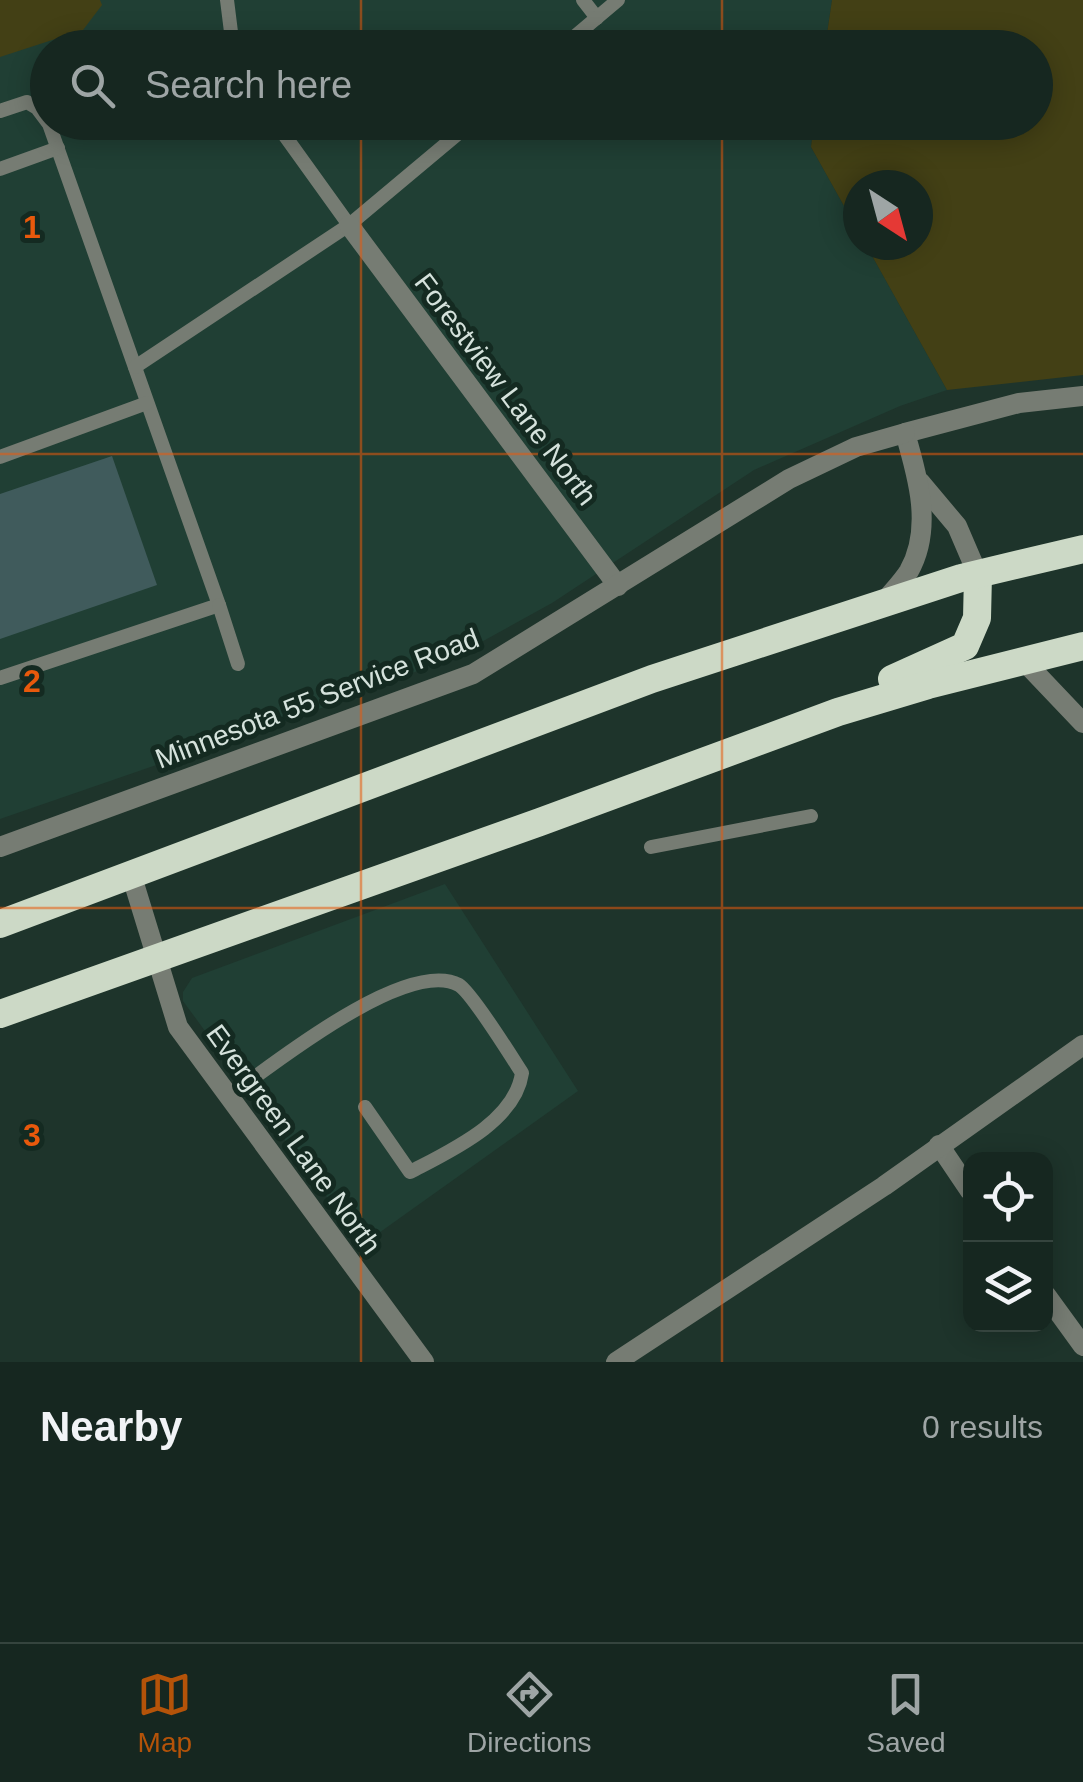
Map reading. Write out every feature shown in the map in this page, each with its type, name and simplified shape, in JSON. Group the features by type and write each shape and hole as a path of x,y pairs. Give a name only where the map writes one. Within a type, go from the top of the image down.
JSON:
{"highway":[{"path":"0,924 652,679 884,602 1083,549"},
{"path":"690,767 696,748 716,738 916,670 966,646 977,618 978,575"},
{"path":"0,1014 838,712 1083,646"}],"street":[{"name":"Forestview Lane North","path":"349,225 618,586"},
{"name":"Minnesota 55 Service Road","path":"0,847 473,674 789,479 856,447 1019,403 1083,396"},
{"path":"884,602 909,571 922,532 920,482 905,434"},
{"path":"920,482 958,526 978,575"},
{"path":"1024,661 1083,723"},
{"name":"Evergreen Lane North","path":"132,877 178,1027 424,1362"},
{"path":"616,1362 1083,1045"},
{"path":"940,1145 963,1180"},
{"path":"1053,1305 1083,1346"}],"lane":[{"path":"227,0 231,30"},
{"path":"584,0 596,18"},
{"path":"582,30 618,0"},
{"path":"0,111 30,104"},
{"path":"55,140 238,664"},
{"path":"288,140 349,225"},
{"path":"134,367 349,225 451,140"},
{"path":"0,169 58,148"},
{"path":"0,457 147,403"},
{"path":"0,678 218,605"},
{"path":"651,846 810,816"},
{"path":"228,1096 352,1012 410,984 440,980 461,986 522,1073 515,1101 499,1117 410,1172 365,1107"}],"shaded area":[{"path":"0,0 832,0 828,30 30,30 30,140 812,140 811,147 843,204 843,260 874,260 947,390 900,406 754,470 552,603 456,656 330,705 0,819"},
{"path":"0,0 100,0 102,5 83,30 30,30 30,47 0,57"},
{"path":"832,0 1083,0 1083,375 947,390 874,260 933,260 933,170 843,170 843,204 811,147 812,140 1053,140 1053,30 828,30"},
{"path":"445,884 578,1091 362,1245 183,1001 183,992 192,978"}],"building":[{"path":"112,456 157,585 0,639 0,494"}]}
